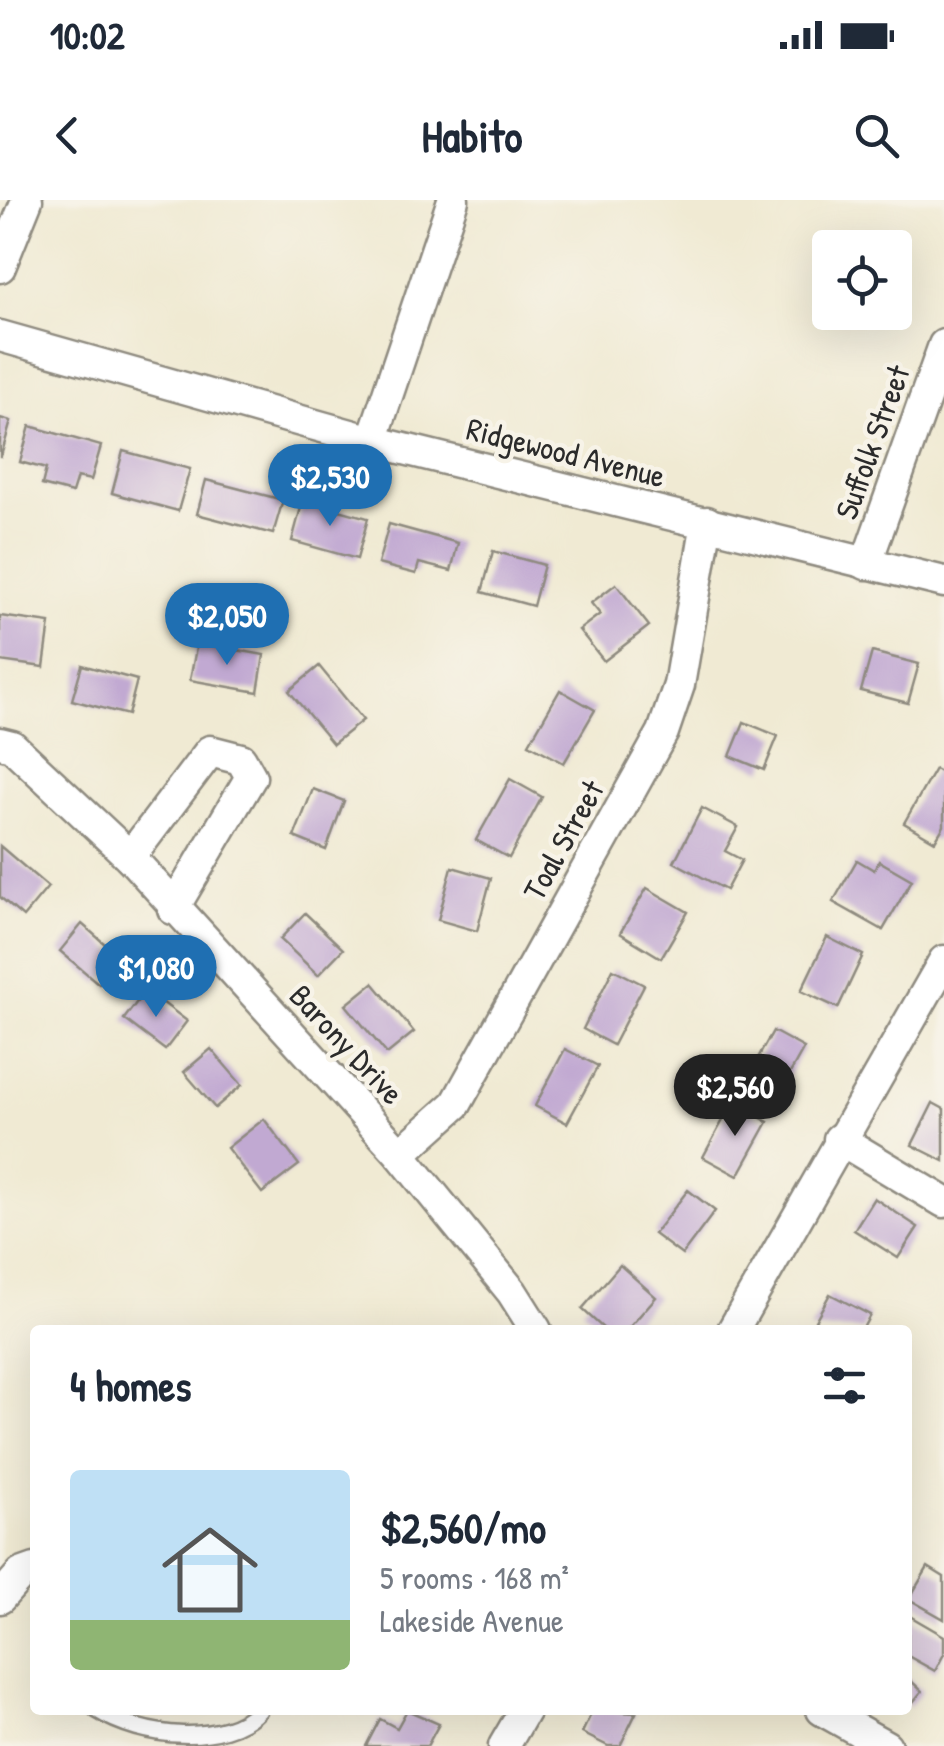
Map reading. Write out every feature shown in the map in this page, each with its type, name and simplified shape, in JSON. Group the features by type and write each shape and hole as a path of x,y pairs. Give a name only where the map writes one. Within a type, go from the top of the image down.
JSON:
{"street":[{"path":"0,268 27,200"},
{"path":"372,442 453,200"},
{"name":"Ridgewood Avenue","path":"0,336 372,442 944,582"},
{"name":"Suffolk Street","path":"866,564 944,345"},
{"name":"Toal Street","path":"400,1154 456,1104 663,732 679,685 706,522"},
{"name":"Barony Drive","path":"0,743 12,746 130,857 400,1154 512,1292 533,1325"},
{"path":"130,857 210,751 241,759 251,778 173,908"},
{"path":"736,1325 838,1140 944,961"},
{"path":"838,1140 944,1202"},
{"path":"0,1598 21,1574 30,1571"},
{"path":"504,1746 522,1715"},
{"path":"831,1715 886,1746"}],"lane":[{"path":"109,1715 166,1738 200,1745 233,1738 254,1715"}],"building":[{"path":"0,418 11,421 1,456 0,456"},
{"path":"30,426 101,446 91,480 77,477 72,493 42,485 46,469 20,462"},
{"path":"123,451 190,469 178,511 112,493"},
{"path":"206,480 283,500 273,534 197,514"},
{"path":"303,500 368,518 357,559 292,541"},
{"path":"389,524 458,543 451,571 419,563 416,574 378,564"},
{"path":"493,551 544,565 533,606 482,592"},
{"path":"616,584 649,626 604,661 579,630 600,614 591,603"},
{"path":"0,616 50,623 44,667 0,661"},
{"path":"197,643 264,655 258,692 190,680"},
{"path":"872,652 919,664 908,703 861,691"},
{"path":"82,665 137,680 128,715 72,700"},
{"path":"319,666 363,720 333,744 289,691"},
{"path":"560,690 595,710 564,763 529,744"},
{"path":"744,722 778,736 764,770 730,756"},
{"path":"935,769 944,774 944,826 935,841 904,823"},
{"path":"510,779 542,797 509,858 476,840"},
{"path":"313,789 344,801 326,850 294,837"},
{"path":"702,808 738,827 725,851 742,860 726,890 674,862"},
{"path":"0,846 48,887 23,917 0,897"},
{"path":"857,860 874,870 879,861 912,880 883,930 833,902"},
{"path":"452,867 491,878 477,931 438,920"},
{"path":"647,888 688,912 661,958 620,933"},
{"path":"305,913 343,949 318,975 280,939"},
{"path":"82,924 121,958 99,984 60,951"},
{"path":"827,937 863,955 838,1008 801,991"},
{"path":"613,969 644,985 613,1045 583,1029"},
{"path":"373,983 414,1032 387,1054 346,1005"},
{"path":"146,990 187,1021 165,1050 124,1019"},
{"path":"773,1031 804,1048 784,1084 753,1067"},
{"path":"211,1049 242,1085 215,1108 184,1072"},
{"path":"565,1049 598,1066 567,1123 535,1106"},
{"path":"733,1102 768,1122 738,1176 703,1157"},
{"path":"933,1103 944,1109 944,1161 912,1145"},
{"path":"264,1119 299,1165 262,1193 227,1148"},
{"path":"688,1190 715,1211 682,1255 654,1234"},
{"path":"874,1198 918,1227 898,1258 854,1230"},
{"path":"620,1265 656,1297 631,1325 600,1325 582,1309"},
{"path":"830,1294 870,1315 865,1325 813,1325"},
{"path":"928,1567 944,1577 944,1619 912,1601"},
{"path":"912,1617 944,1636 944,1654 935,1671 912,1658"},
{"path":"912,1682 922,1691 912,1703"},
{"path":"404,1715 418,1715 439,1724 427,1746 366,1746 380,1719 397,1728"},
{"path":"591,1715 635,1715 620,1746 608,1746 582,1733"}]}
